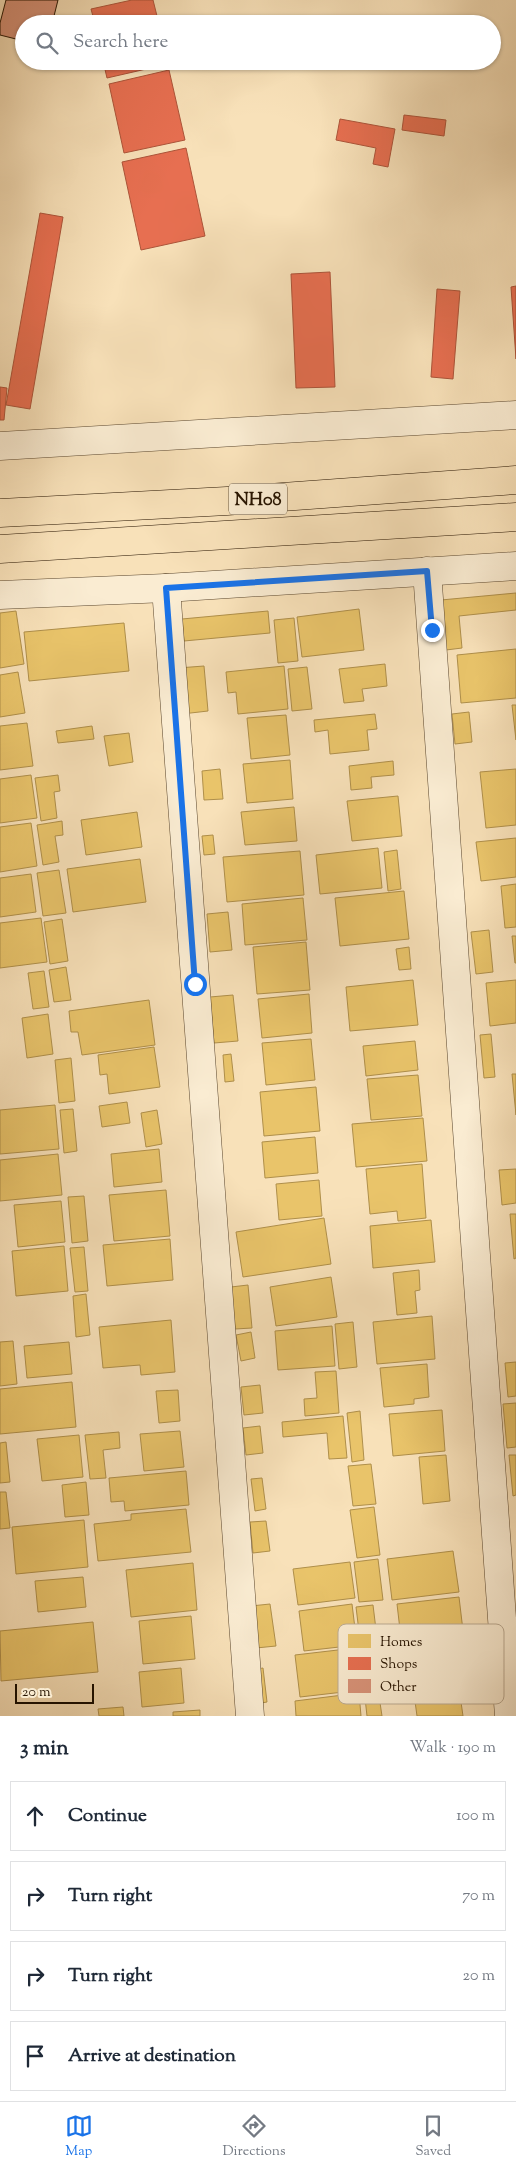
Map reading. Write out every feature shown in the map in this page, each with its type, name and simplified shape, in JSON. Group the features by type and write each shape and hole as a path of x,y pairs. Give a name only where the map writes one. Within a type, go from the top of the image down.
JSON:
{"highway":[{"name":"NH08","path":"0,513 227,501 516,480"},
{"name":"NH08","path":"0,549 516,517"}],"street":[{"path":"0,446 516,415"},
{"path":"0,594 166,588 516,566"},
{"path":"427,571 502,1624"},
{"path":"166,588 250,1716"},
{"path":"504,1646 509,1716"}],"building: Homes":[{"path":"516,593 516,610 459,616 462,648 446,650 441,600"},
{"path":"359,609 364,650 302,657 297,617"},
{"path":"16,611 24,664 0,668 0,613"},
{"path":"268,611 270,633 184,641 182,619"},
{"path":"294,618 298,661 278,663 274,620"},
{"path":"124,623 129,671 29,681 24,632"},
{"path":"516,649 516,698 461,703 457,655"},
{"path":"385,664 387,686 362,689 364,701 344,703 339,669"},
{"path":"204,666 208,711 182,714 178,668"},
{"path":"284,666 288,709 238,714 236,692 228,693 226,672"},
{"path":"307,667 312,709 292,711 288,669"},
{"path":"18,672 25,713 0,717 0,675"},
{"path":"512,705 516,705 516,740"},
{"path":"469,712 472,742 455,744 452,714"},
{"path":"375,714 377,729 367,730 369,750 330,754 328,730 315,732 314,720"},
{"path":"286,715 290,755 251,759 247,718"},
{"path":"27,723 33,766 0,770 0,726"},
{"path":"92,726 94,739 58,743 56,731"},
{"path":"129,733 133,762 109,766 104,736"},
{"path":"290,760 293,799 247,803 243,764"},
{"path":"393,761 394,775 371,777 372,788 351,790 349,766"},
{"path":"220,769 223,799 204,800 202,771"},
{"path":"516,769 516,825 486,828 480,772"},
{"path":"31,775 37,818 0,823 0,779"},
{"path":"58,775 60,791 54,792 57,818 41,821 35,778"},
{"path":"398,796 402,836 352,841 347,801"},
{"path":"294,807 297,841 245,845 241,812"},
{"path":"137,812 142,847 86,855 81,820"},
{"path":"62,821 63,835 55,836 59,862 43,865 37,825"},
{"path":"31,823 37,866 0,872 0,827"},
{"path":"213,835 215,854 204,855 202,836"},
{"path":"516,838 516,877 481,881 476,842"},
{"path":"378,848 382,888 320,894 316,855"},
{"path":"397,850 401,889 388,891 384,852"},
{"path":"300,851 304,895 227,902 223,857"},
{"path":"140,859 146,902 73,912 67,869"},
{"path":"59,870 66,913 43,916 37,873"},
{"path":"31,874 36,912 0,917 0,878"},
{"path":"516,884 516,927 505,928 501,886"},
{"path":"404,891 409,939 340,946 335,898"},
{"path":"303,898 307,940 245,945 242,904"},
{"path":"228,912 232,950 210,952 207,914"},
{"path":"41,918 47,962 0,968 0,923"},
{"path":"62,919 68,961 50,964 44,922"},
{"path":"489,930 493,972 476,974 471,932"},
{"path":"512,936 516,936 516,963 515,963"},
{"path":"306,942 310,990 257,994 253,947"},
{"path":"409,947 411,969 399,970 396,949"},
{"path":"66,967 71,1000 54,1002 49,970"},
{"path":"44,971 49,1007 33,1009 28,973"},
{"path":"413,980 418,1025 350,1031 346,987"},
{"path":"516,980 516,1023 490,1026 486,983"},
{"path":"309,994 312,1033 262,1038 258,999"},
{"path":"233,995 238,1041 214,1043 210,997"},
{"path":"149,1000 155,1045 82,1055 78,1032 71,1032 69,1011"},
{"path":"48,1014 53,1054 27,1058 22,1018"},
{"path":"491,1034 495,1077 484,1078 480,1035"},
{"path":"311,1039 315,1080 266,1085 262,1043"},
{"path":"415,1041 418,1070 366,1076 363,1046"},
{"path":"154,1047 160,1087 109,1094 107,1074 100,1075 98,1055"},
{"path":"231,1054 234,1081 225,1082 223,1055"},
{"path":"71,1058 75,1101 59,1103 55,1060"},
{"path":"512,1074 516,1074 516,1115"},
{"path":"418,1075 422,1116 371,1120 367,1079"},
{"path":"316,1087 320,1131 264,1136 260,1092"},
{"path":"127,1102 130,1123 102,1127 99,1106"},
{"path":"55,1105 59,1149 0,1154 0,1110"},
{"path":"73,1109 77,1151 64,1153 60,1110"},
{"path":"157,1110 162,1144 146,1147 141,1113"},
{"path":"423,1118 427,1161 356,1167 352,1124"},
{"path":"315,1137 318,1173 265,1178 262,1142"},
{"path":"159,1149 162,1182 114,1187 111,1154"},
{"path":"58,1154 62,1195 0,1201 0,1160"},
{"path":"422,1164 426,1218 398,1221 397,1211 370,1214 366,1169"},
{"path":"516,1169 516,1203 502,1205 499,1170"},
{"path":"319,1180 322,1216 279,1220 276,1184"},
{"path":"166,1190 170,1236 114,1241 109,1195"},
{"path":"84,1196 88,1241 72,1243 68,1197"},
{"path":"61,1201 65,1242 18,1247 14,1205"},
{"path":"510,1214 516,1214 516,1258 514,1259"},
{"path":"324,1218 331,1264 243,1277 236,1232"},
{"path":"431,1220 435,1262 373,1268 370,1226"},
{"path":"170,1239 173,1280 107,1286 103,1245"},
{"path":"64,1246 68,1291 16,1296 12,1251"},
{"path":"84,1247 88,1291 75,1292 70,1248"},
{"path":"419,1270 420,1290 415,1291 417,1313 397,1315 393,1273"},
{"path":"331,1277 337,1317 276,1326 270,1287"},
{"path":"248,1285 252,1328 235,1329 231,1287"},
{"path":"86,1294 90,1335 76,1337 73,1296"},
{"path":"432,1316 435,1359 377,1364 373,1322"},
{"path":"171,1320 175,1372 141,1375 140,1365 103,1368 99,1327"},
{"path":"353,1322 357,1367 339,1369 335,1324"},
{"path":"332,1326 335,1366 278,1370 275,1331"},
{"path":"251,1332 255,1358 241,1361 236,1335"},
{"path":"13,1341 17,1384 0,1386 0,1342"},
{"path":"69,1342 72,1374 27,1378 24,1346"},
{"path":"516,1362 516,1396 508,1397 505,1363"},
{"path":"427,1364 429,1397 414,1399 414,1404 384,1407 380,1368"},
{"path":"336,1371 339,1413 305,1416 304,1399 317,1398 315,1372"},
{"path":"72,1382 76,1427 0,1434 0,1389"},
{"path":"260,1385 263,1413 244,1415 241,1387"},
{"path":"178,1390 180,1421 159,1423 156,1391"},
{"path":"516,1403 516,1447 507,1448 503,1404"},
{"path":"442,1410 445,1451 393,1456 389,1414"},
{"path":"360,1411 364,1460 352,1462 347,1413"},
{"path":"343,1416 347,1458 329,1459 327,1433 283,1437 282,1422"},
{"path":"260,1426 263,1453 246,1455 243,1428"},
{"path":"180,1431 184,1467 144,1471 140,1434"},
{"path":"119,1432 120,1448 103,1450 106,1478 90,1479 85,1435"},
{"path":"79,1435 83,1477 42,1481 37,1439"},
{"path":"6,1442 10,1482 0,1483 0,1443"},
{"path":"446,1455 450,1501 423,1504 419,1457"},
{"path":"509,1455 516,1455 516,1495 513,1496"},
{"path":"371,1464 376,1504 353,1506 348,1466"},
{"path":"186,1471 189,1505 125,1511 124,1501 111,1502 109,1478"},
{"path":"262,1478 266,1509 255,1511 251,1479"},
{"path":"86,1482 89,1515 65,1517 62,1485"},
{"path":"0,1492 6,1492 10,1528 0,1529"},
{"path":"374,1507 380,1555 357,1558 350,1510"},
{"path":"186,1509 191,1552 98,1561 94,1524 131,1520 131,1514"},
{"path":"84,1520 88,1567 16,1574 12,1527"},
{"path":"266,1521 270,1551 253,1553 250,1522"},
{"path":"453,1551 459,1592 392,1600 387,1559"},
{"path":"378,1559 383,1600 359,1602 354,1562"},
{"path":"350,1562 355,1598 298,1605 293,1569"},
{"path":"193,1563 197,1610 131,1617 126,1570"},
{"path":"83,1577 86,1607 38,1612 35,1581"},
{"path":"459,1597 462,1624 399,1624 397,1604"},
{"path":"270,1604 276,1646 256,1648 251,1606"},
{"path":"352,1604 354,1624 338,1624 338,1647 304,1651 299,1611"},
{"path":"373,1605 375,1624 358,1624 356,1607"},
{"path":"191,1616 195,1659 143,1664 139,1621"},
{"path":"93,1622 98,1672 1,1681 0,1631"},
{"path":"338,1650 338,1693 300,1697 295,1655"},
{"path":"181,1668 184,1703 142,1707 139,1672"},
{"path":"263,1668 267,1702 256,1704 251,1670"},
{"path":"338,1696 338,1704 360,1704 361,1716 296,1716 295,1701"},
{"path":"366,1704 380,1704 382,1716 367,1716"},
{"path":"415,1704 461,1704 463,1716 417,1716"},
{"path":"123,1707 124,1716 99,1716 98,1709"},
{"path":"200,1710 200,1716 173,1716 173,1712"}],"building: Shops":[{"path":"132,0 153,0 157,15 93,15 91,9"},
{"path":"105,70 142,70 107,78"},
{"path":"169,70 185,140 124,153 109,84"},
{"path":"404,115 446,120 444,136 402,130"},
{"path":"340,119 395,129 388,167 373,164 376,148 336,140"},
{"path":"186,148 205,236 141,250 122,162"},
{"path":"40,213 63,217 30,409 6,405"},
{"path":"330,272 335,387 296,388 291,274"},
{"path":"516,286 516,359 511,287"},
{"path":"437,289 460,291 453,379 431,377"},
{"path":"0,387 7,388 4,420 0,420"}],"building: Other":[{"path":"6,0 58,0 54,15 15,15 15,39 0,35 0,23"}],"route":[{"path":"195,984 166,588 427,571 432,630"}]}
